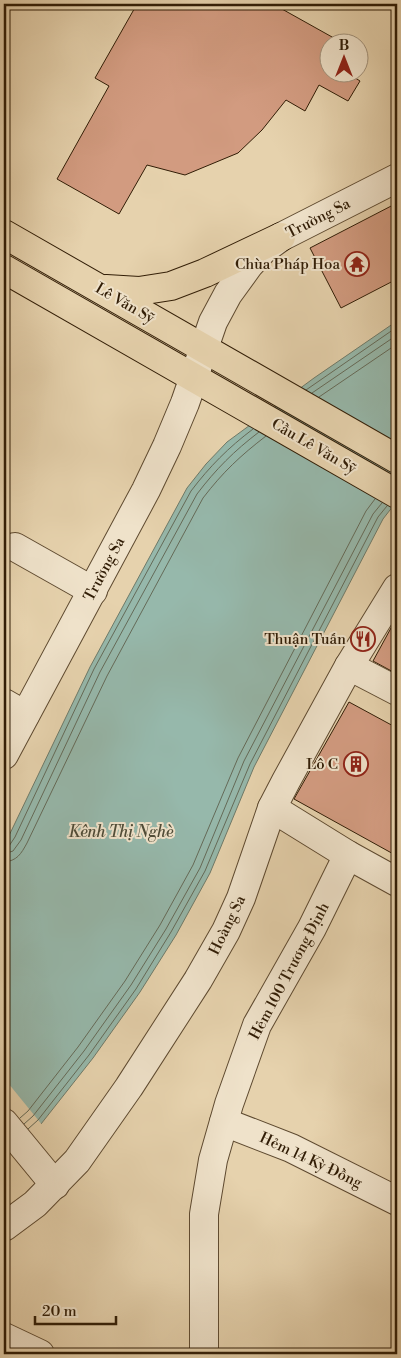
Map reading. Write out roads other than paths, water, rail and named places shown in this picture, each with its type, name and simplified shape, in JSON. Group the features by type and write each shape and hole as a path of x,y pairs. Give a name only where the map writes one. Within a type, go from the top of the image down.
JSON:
{"main road":[{"name":"Lê Văn Sỹ","path":"4,234 247,373"},
{"path":"100,288 139,291 171,286 205,273 281,237"},
{"name":"Lê Văn Sỹ","path":"4,268 231,399"},
{"name":"Cầu Lê Văn Sỹ","path":"247,373 397,459"},
{"name":"Cầu Lê Văn Sỹ","path":"231,399 397,494"}],"street":[{"name":"Trường Sa","path":"4,755 14,709 93,591 146,490 167,446 194,378 213,322 228,294 249,265 281,237 397,178"},
{"path":"15,546 93,591"},
{"name":"Hoàng Sa","path":"4,1227 35,1204 77,1161 102,1127 198,980 226,931 241,898 272,808 350,666 397,588"},
{"path":"350,666 397,691"},
{"path":"272,808 348,855 397,882"},
{"name":"Hẻm 100 Trương Định","path":"204,1354 204,1214 213,1160 257,1025 304,944 348,855"},
{"name":"Hẻm 14 Kỳ Ðồng","path":"224,1122 290,1148 397,1201"},
{"path":"4,1123 55,1185"},
{"path":"4,1337 40,1354"}],"water":[{"name":"Kênh Thị Nghè","path":"397,321 397,501 383,519 254,767 210,873 176,935 140,992 93,1058 41,1124 4,1159 4,846 90,667 187,488 227,442 314,378"}],"place":[{"name":"Chùa Pháp Hoa","path":"357,264"},
{"name":"Thuận Tuấn","path":"363,639"},
{"name":"Lô C","path":"356,764"}]}
